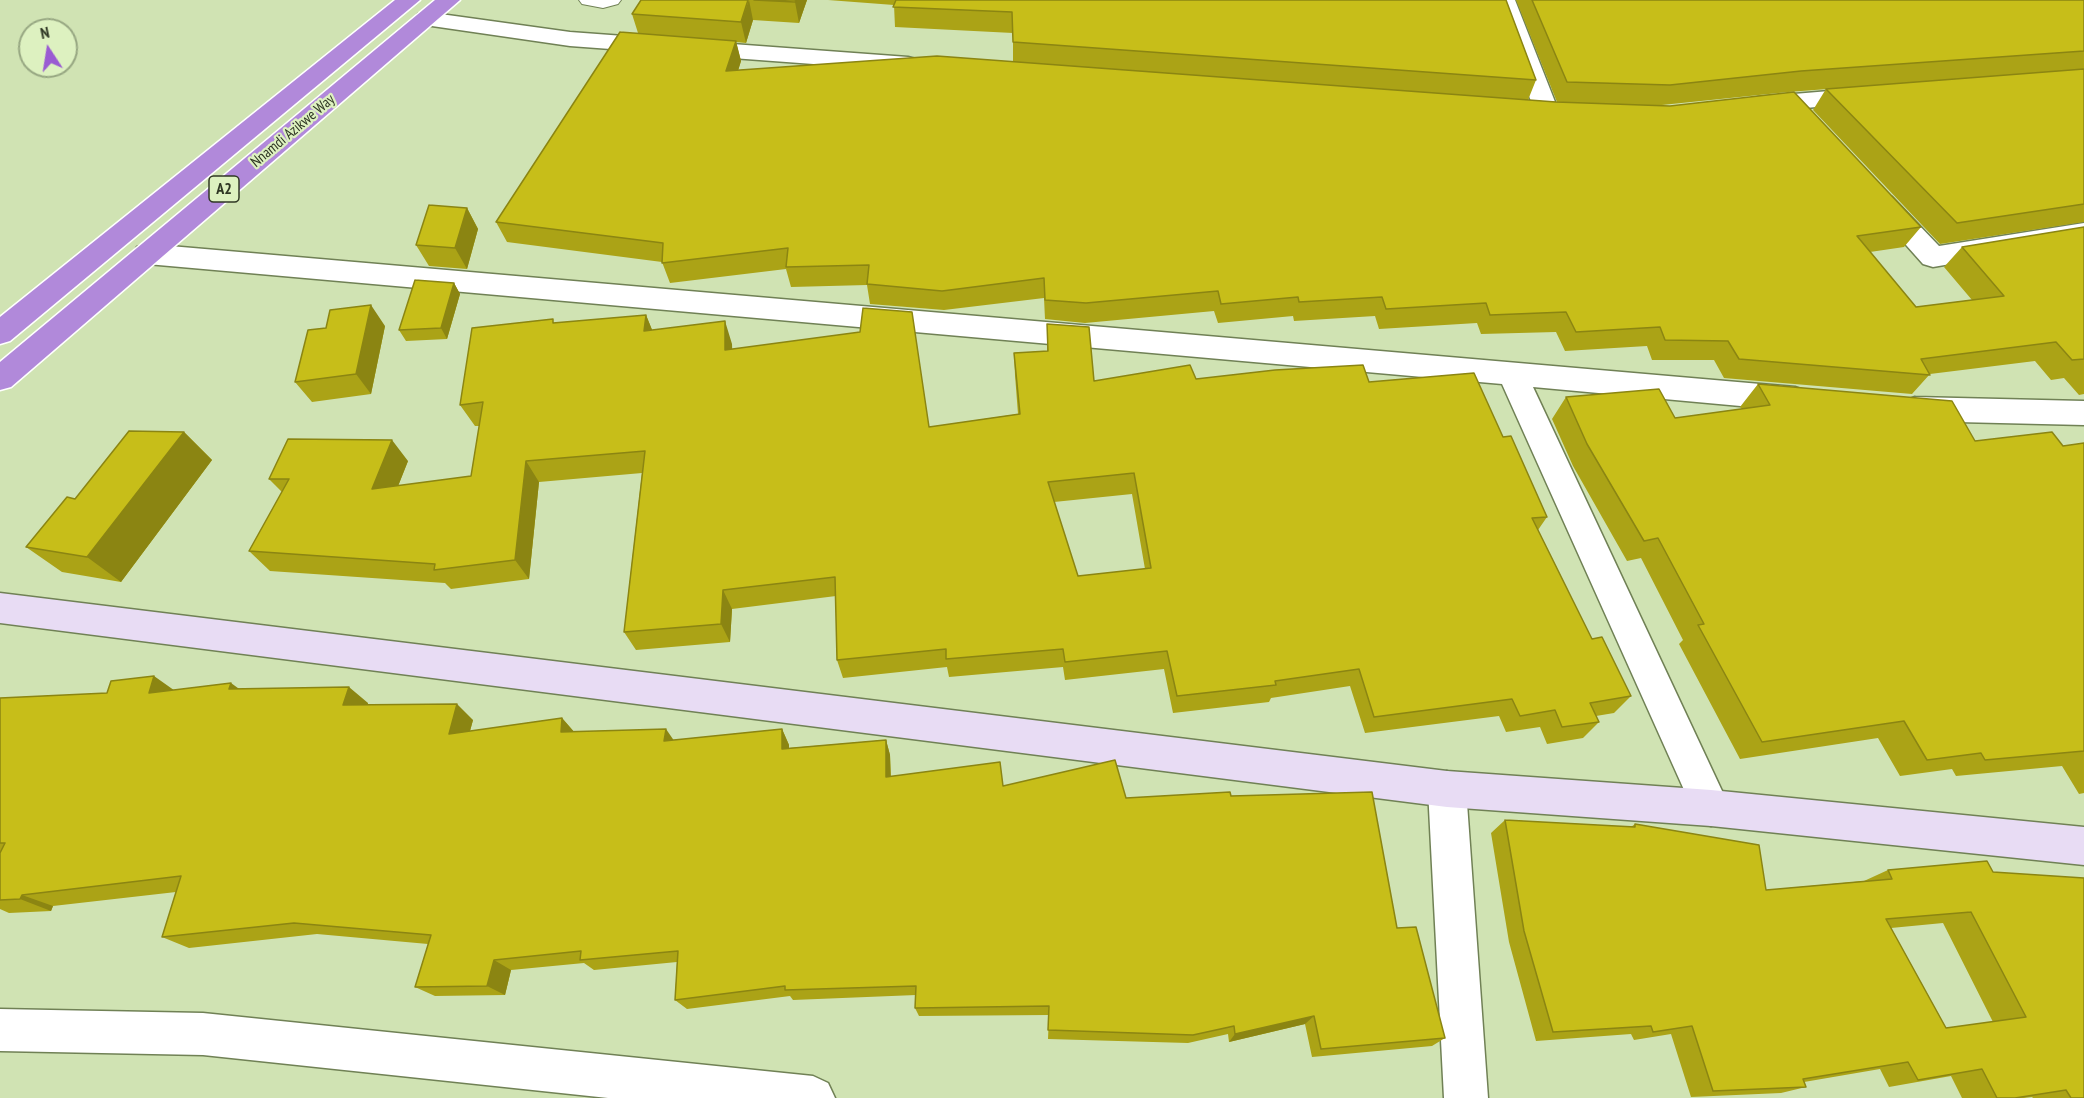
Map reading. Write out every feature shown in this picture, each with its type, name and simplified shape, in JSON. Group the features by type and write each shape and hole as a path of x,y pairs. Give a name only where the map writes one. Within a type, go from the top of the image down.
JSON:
{"highway":[{"name":"Nnamdi Azikwe Way","path":"0,333 417,10 449,0"},
{"name":"Nnamdi Azikwe Way","path":"0,378 147,254 417,10"}],"street":[{"path":"1504,0 1546,111"},
{"path":"417,10 570,39 927,66"},
{"path":"1730,108 1882,94"},
{"path":"1788,102 1812,128"},
{"path":"1868,188 1933,256 2084,232"},
{"path":"147,254 1827,402"},
{"path":"1512,374 1711,808"},
{"path":"1885,406 1955,412 2084,413"},
{"path":"0,608 1446,789 1711,808 2084,846"},
{"path":"1446,789 1466,1098"},
{"path":"0,1030 203,1034 813,1098"}],"lane":[{"path":"588,0 603,3 612,0"}],"building":[{"path":"641,0 748,0 741,22 632,14"},
{"path":"754,0 796,0 795,2"},
{"path":"896,0 1506,0 1536,80 1013,42 1012,12 893,7"},
{"path":"1532,0 2084,0 2084,51 1801,71 1670,85 1567,82"},
{"path":"620,32 736,41 726,71 937,56 1556,102 1670,106 1794,92 1921,227 1857,236 1916,307 2004,296 1962,247 2084,227 2084,359 2072,360 2056,342 1921,359 1930,375 1739,359 1728,341 1665,340 1660,327 1576,332 1566,312 1490,315 1486,303 1386,309 1382,297 1299,302 1298,297 1221,304 1218,291 1086,303 1045,300 1044,278 942,291 867,284 869,265 786,267 788,248 662,263 663,243 496,222"},
{"path":"2084,69 2084,204 1957,223 1826,89"},
{"path":"429,205 467,208 455,248 416,245"},
{"path":"415,280 454,283 441,328 399,330"},
{"path":"371,305 356,374 295,382 308,330 326,328 330,310"},
{"path":"863,308 912,312 929,427 1020,414 1014,353 1048,351 1047,324 1089,327 1094,381 1190,365 1196,379 1275,370 1363,365 1369,382 1474,373 1503,437 1511,436 1547,517 1532,518 1592,639 1602,637 1631,696 1590,703 1599,722 1562,727 1555,710 1520,716 1512,699 1374,717 1359,669 1275,681 1276,685 1177,696 1167,651 1065,662 1063,649 946,659 946,649 837,660 835,577 723,590 721,624 624,632 645,451 526,461 515,560 434,570 435,564 249,551 289,479 269,479 288,439 392,440 372,489 471,476 483,402 460,405 472,328 553,319 553,323 646,315 644,331 725,321 725,350 860,332","holes":["1134,473 1151,568 1078,576 1048,482"]},
{"path":"1758,384 1952,401 1975,441 2052,432 2063,446 2084,443 2084,751 1985,760 1981,753 1927,760 1904,721 1762,742 1698,625 1704,624 1658,538 1644,541 1587,444 1566,397 1659,389 1675,418 1770,405"},
{"path":"129,431 184,432 87,557 26,547 67,497 75,499"},
{"path":"154,676 149,693 231,683 229,689 349,687 343,705 457,704 449,734 562,718 561,732 666,729 664,741 782,729 782,749 886,740 886,777 1000,762 1003,786 1115,760 1126,798 1230,792 1231,796 1372,792 1397,928 1416,927 1445,1038 1321,1049 1314,1016 1235,1034 1234,1026 1193,1035 1048,1030 1049,1006 915,1008 916,986 785,990 785,986 675,1000 678,951 580,960 581,951 494,960 487,986 415,987 431,935 294,923 162,937 181,876 22,895 20,899 0,900 0,853 5,843 0,843 0,698 107,693 111,681"},
{"path":"1505,820 1635,827 1635,824 1759,845 1766,890 1892,879 1888,870 1987,861 1993,872 2084,878 2084,1098 2071,1098 2066,1090 2015,1098 1997,1098 1982,1069 1918,1080 1908,1062 1803,1079 1806,1087 1713,1091 1692,1026 1653,1032 1651,1026 1553,1032 1524,931","holes":["1971,912 2026,1017 1946,1028 1886,919"]}]}
